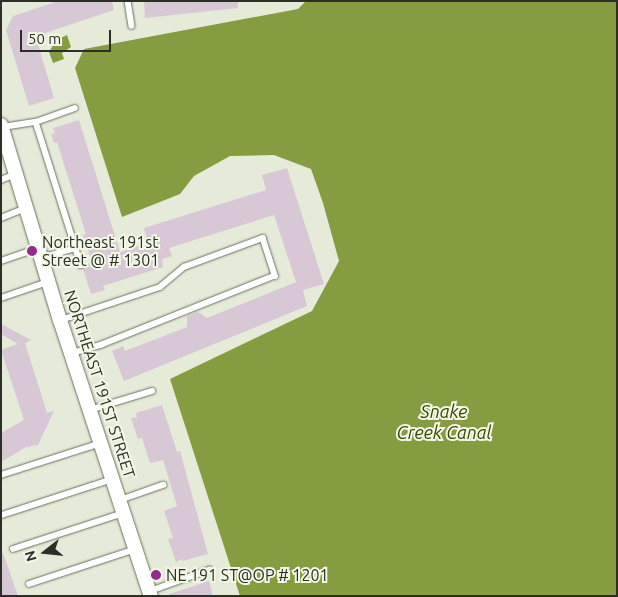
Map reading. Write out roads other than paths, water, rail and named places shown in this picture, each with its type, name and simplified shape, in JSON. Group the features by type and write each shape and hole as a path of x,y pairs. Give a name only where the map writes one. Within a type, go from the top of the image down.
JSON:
{"street":[{"name":"NORTHEAST 191ST STREET","path":"1,126 60,320 150,593"}],"lane":[{"path":"128,1 132,26"},
{"path":"1,126 36,122 75,108"},
{"path":"36,122 81,265"},
{"path":"1,180 16,174"},
{"path":"1,218 26,208"},
{"path":"60,320 160,287 184,267 263,238 275,276 102,344 71,354"},
{"path":"1,262 40,253 75,248"},
{"path":"1,298 48,282"},
{"path":"90,410 152,391"},
{"path":"1,475 101,443"},
{"path":"2,515 113,479"},
{"path":"13,549 122,507 163,485"},
{"path":"29,584 136,549"},
{"path":"150,593 209,570"}],"water":[{"name":"Snake Creek Canal","path":"306,1 617,1 617,596 240,596 170,379 312,311 339,261 323,203 311,169 274,155 230,156 194,176 180,194 122,217 75,68 84,49 298,9"},
{"path":"67,35 71,47 62,53 64,59 53,63 49,52 56,40"}],"place":[{"name":"Northeast 191st Street @ # 1301","path":"32,251"},
{"name":"NE 191 ST@OP # 1201","path":"156,575"}]}
